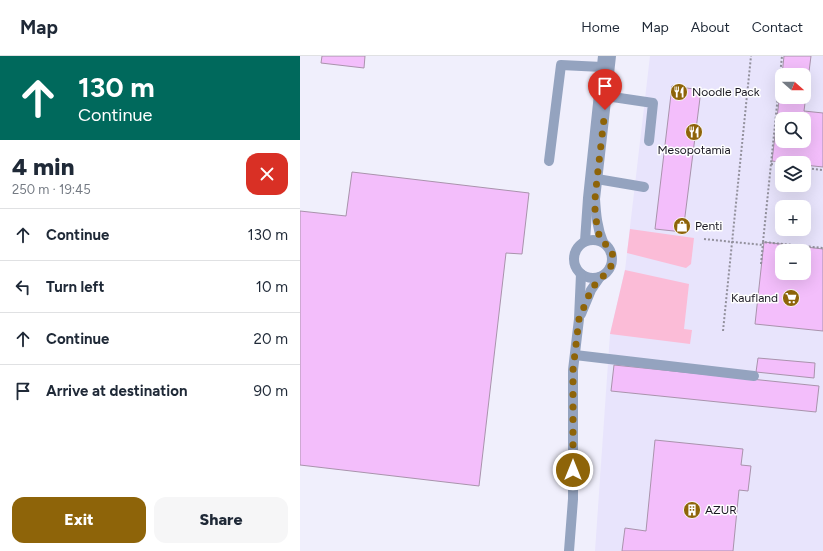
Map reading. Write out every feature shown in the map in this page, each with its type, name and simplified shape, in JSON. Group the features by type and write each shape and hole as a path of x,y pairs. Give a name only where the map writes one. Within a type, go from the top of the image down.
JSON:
{"street":[{"path":"585,241 603,56"},
{"path":"602,242 598,232 595,199 611,56"},
{"path":"549,160 561,65 602,67"},
{"path":"606,96 653,103 649,141"},
{"path":"597,179 644,187"},
{"path":"579,319 591,290 600,278 608,272 613,262 611,250 607,245 597,240 585,241 580,244 574,254 574,264 580,274 593,279 600,278"},
{"path":"569,551 573,499 573,370 579,319 580,274"},
{"path":"575,355 754,376"}],"path":[{"path":"723,331 751,56"},
{"path":"761,264 782,56"},
{"path":"771,164 775,164"},
{"path":"811,169 823,170"},
{"path":"704,239 823,248"}],"shaded area":[{"path":"650,56 823,56 823,551 595,551 610,334 625,270"},
{"path":"630,229 694,238 691,264 686,268 627,253"},
{"path":"625,270 689,284 684,329 692,330 690,344 610,334"}],"building":[{"path":"322,56 365,56 364,68 321,63"},
{"path":"784,56 811,56 809,68 783,68"},
{"path":"672,86 701,90 683,232 655,229"},
{"path":"779,104 805,104 804,111 823,113 823,167 811,166 811,156 775,156 775,161 772,161 775,135 775,148 811,148 811,112 778,112"},
{"path":"352,172 529,193 522,254 506,253 479,486 300,465 300,211 346,216"},
{"name":"Kaufland","path":"764,242 781,244 775,244 775,280 811,280 811,248 823,249 823,331 755,324"},
{"path":"758,358 815,363 814,378 756,372"},
{"path":"614,365 819,386 816,412 611,391"},
{"name":"AZUR","path":"655,440 743,449 741,465 751,466 748,491 739,490 733,551 622,551 625,528 646,531"}],"place":[{"name":"Noodle Pack","path":"679,92"},
{"name":"Mesopotamia","path":"694,132"},
{"name":"Penti","path":"682,226"},
{"name":"Kaufland","path":"791,298"},
{"name":"AZUR","path":"692,510"}],"route":[{"path":"573,470 573,370 579,319 591,290 600,278 608,272 613,262 611,250 602,242 598,232 595,209 605,110"}]}
